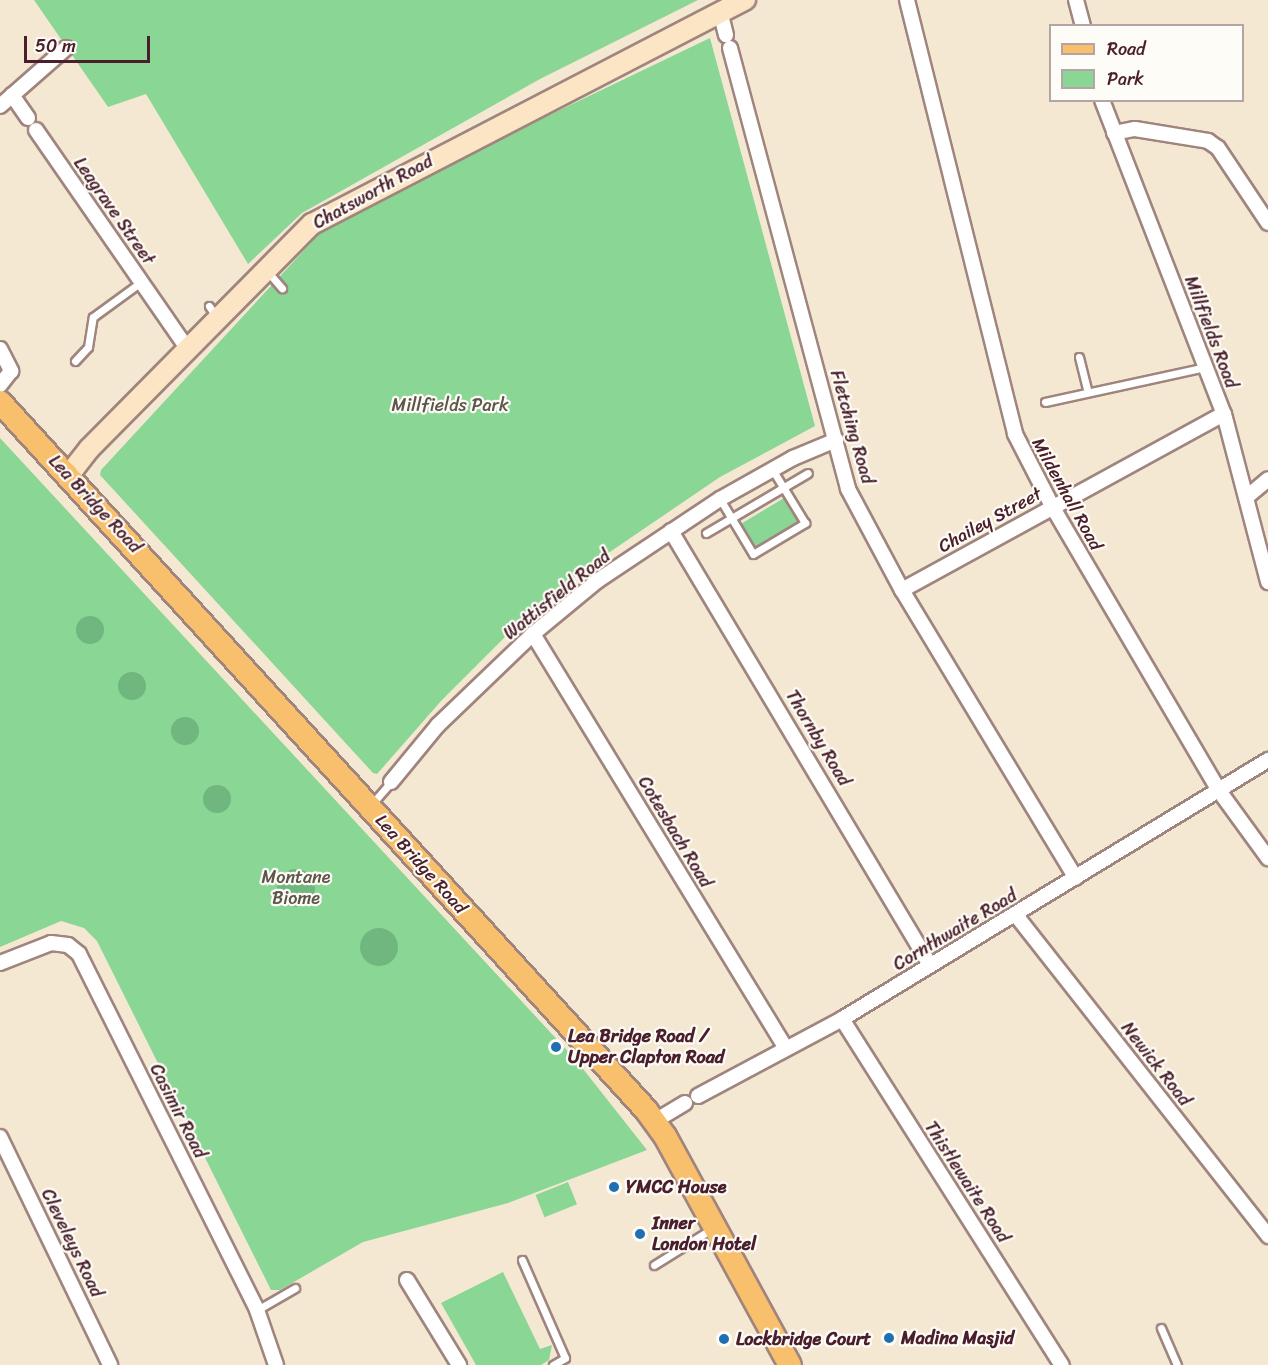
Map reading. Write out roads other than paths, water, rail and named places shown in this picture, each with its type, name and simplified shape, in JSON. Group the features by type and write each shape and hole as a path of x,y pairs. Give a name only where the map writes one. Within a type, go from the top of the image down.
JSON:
{"main road":[{"name":"Lea Bridge Road","path":"0,402 654,1121 790,1365"}],"street":[{"name":"Chatsworth Road","path":"68,476 81,457 187,348 213,312 265,270 312,224 745,0"},
{"name":"Mildenhall Road","path":"907,0 1015,434 1052,506 1220,792 1268,858"},
{"path":"1076,0 1082,24"},
{"name":"Fletching Road","path":"720,11 848,489 902,590 1076,878"},
{"path":"0,106 66,48"},
{"name":"Leagrave Street","path":"12,95 187,348"},
{"name":"Millfields Road","path":"1103,102 1224,414 1248,496 1268,582"},
{"path":"1114,133 1135,129 1208,141 1218,148 1268,223"},
{"path":"0,349 10,371 0,385"},
{"name":"Chailey Street","path":"902,590 1224,414"},
{"name":"Wattisfield Road","path":"391,782 438,725 533,634 597,581 720,499 772,469 836,440"},
{"path":"1248,496 1268,479"},
{"name":"Thornby Road","path":"671,531 930,965"},
{"name":"Cotesbach Road","path":"533,634 786,1048"},
{"name":"Cornthwaite Road","path":"698,1096 842,1019 1220,792 1268,760"},
{"name":"Newick Road","path":"1015,914 1268,1236"},
{"name":"Casimir Road","path":"0,963 51,943 68,945 79,954 257,1310 276,1365"},
{"name":"Thistlewaite Road","path":"842,1019 1062,1365"},
{"name":"Cornthwaite Road","path":"654,1121 685,1103"},
{"name":"Cleveleys Road","path":"0,1137 111,1365"},
{"path":"407,1280 459,1365"}],"lane":[{"path":"265,270 282,288"},
{"path":"75,361 88,347 93,317 141,282"},
{"path":"1079,357 1088,392"},
{"path":"1045,402 1206,367"},
{"path":"720,499 753,554 805,523 772,469"},
{"path":"706,533 808,473"},
{"name":"Wattisfield Road","path":"369,807 391,782"},
{"name":"Cornthwaite Road","path":"685,1103 698,1096"},
{"path":"654,1265 715,1227"},
{"path":"522,1260 566,1358 553,1365"},
{"path":"257,1310 295,1288"},
{"path":"1161,1328 1178,1365"}],"place":[{"name":"Lea Bridge Road / Upper Clapton Road","path":"556,1047"},
{"name":"YMCC House","path":"614,1187"},
{"name":"Inner London Hotel","path":"640,1234"},
{"name":"Madina Masjid","path":"889,1338"},
{"name":"Lockbridge Court","path":"724,1339"}],"park label":[{"name":"Millfields Park","path":"450,405"},
{"name":"Montane Biome","path":"296,888"}]}
